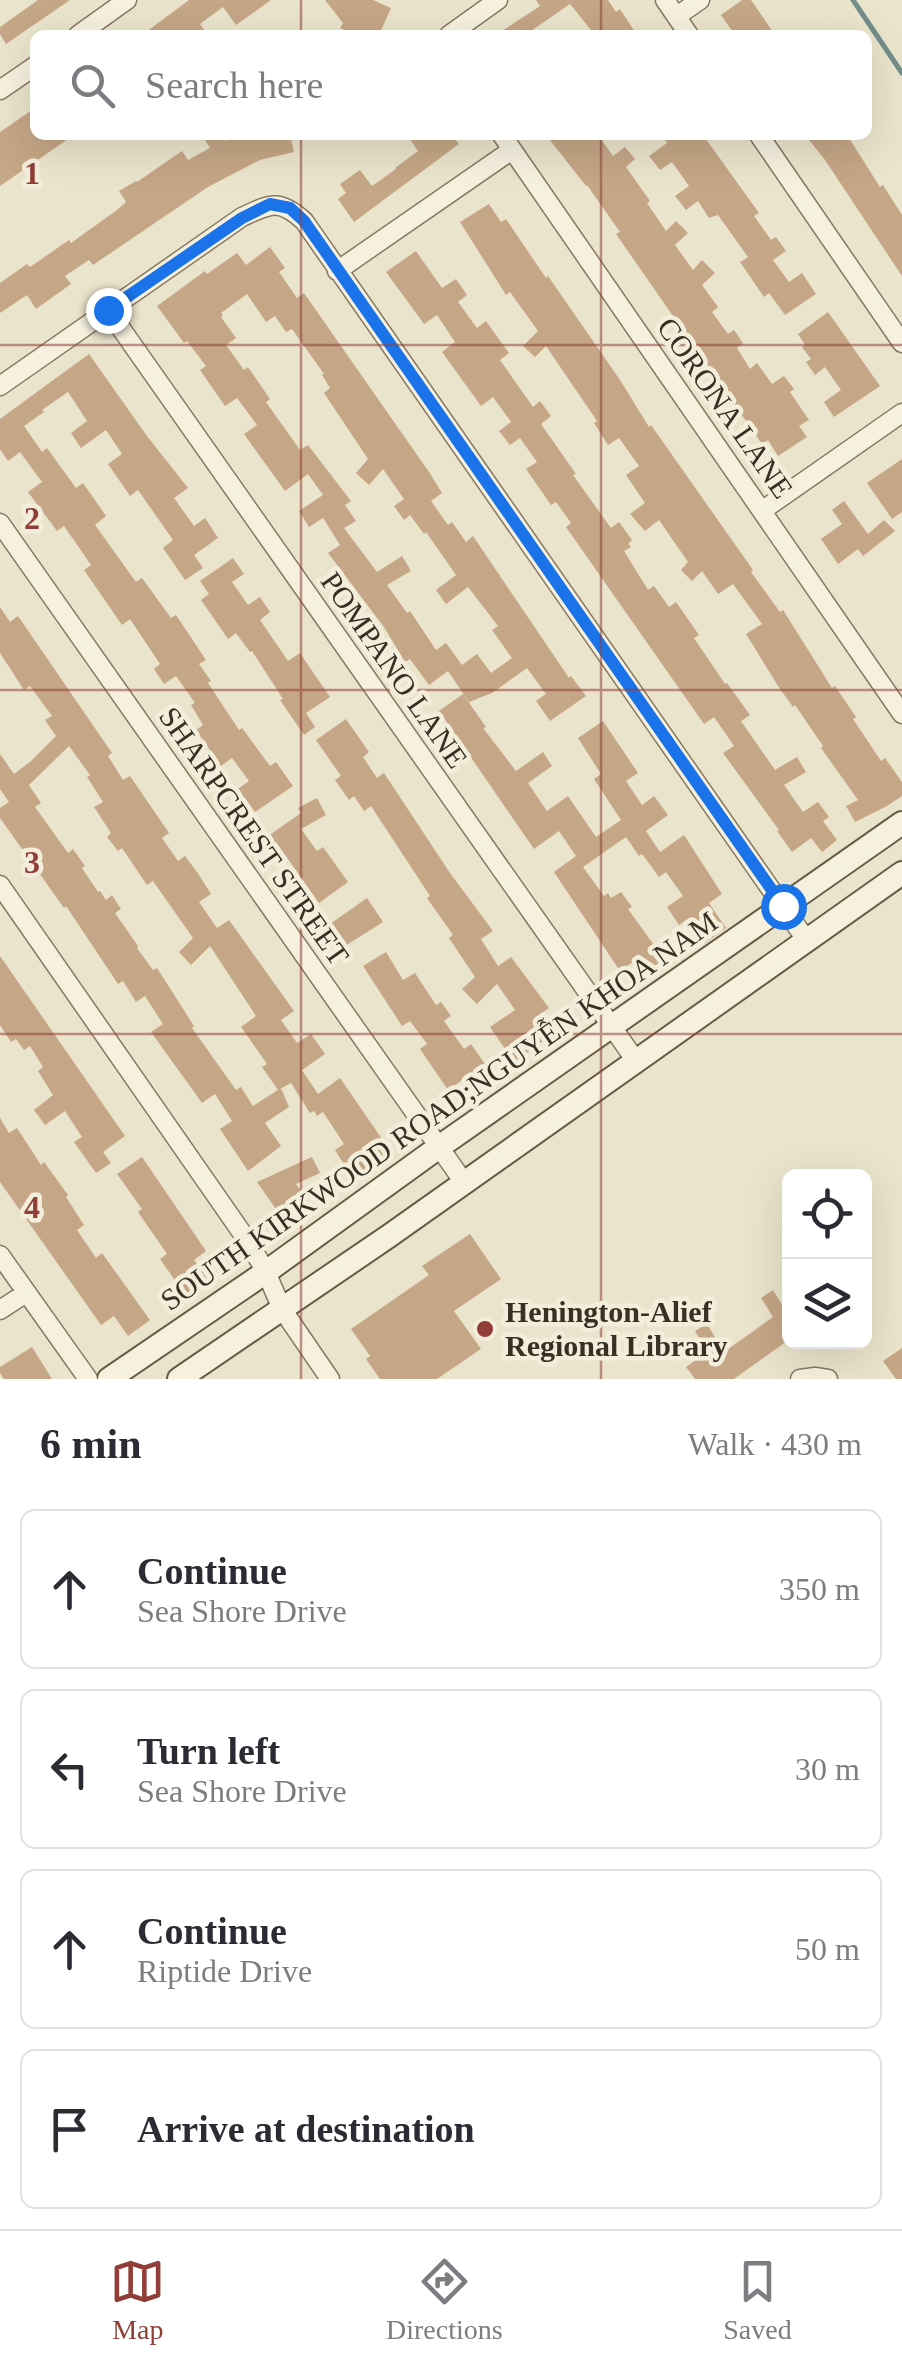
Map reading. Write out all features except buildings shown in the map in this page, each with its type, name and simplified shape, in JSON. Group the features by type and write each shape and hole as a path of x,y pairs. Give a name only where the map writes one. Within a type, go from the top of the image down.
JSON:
{"main road":[{"name":"SOUTH KIRKWOOD ROAD;NGUYỄN KHOA NAM","path":"109,1379 902,823"},
{"path":"180,1379 902,873"}],"street":[{"path":"85,30 127,0"},
{"path":"456,30 498,0"},
{"path":"665,0 686,30"},
{"path":"676,16 700,0"},
{"path":"0,90 30,69"},
{"path":"761,140 902,343"},
{"path":"337,271 507,142"},
{"name":"CORONA LANE","path":"507,142 902,714"},
{"path":"0,386 242,218 270,204 290,208 304,221 808,940"},
{"name":"POMPANO LANE","path":"108,310 636,1062"},
{"path":"763,510 902,412"},
{"name":"SHARPCREST STREET","path":"0,523 463,1181"},
{"path":"0,885 249,1244 282,1309 330,1379"},
{"path":"0,1255 88,1379"},
{"path":"0,1310 26,1293"}],"waterway":[{"path":"853,0 902,73"}],"place":[{"name":"Henington-Alief Regional Library","path":"485,1329"}],"route":[{"path":"108,310 242,218 270,204 290,208 304,221 783,906"}]}
